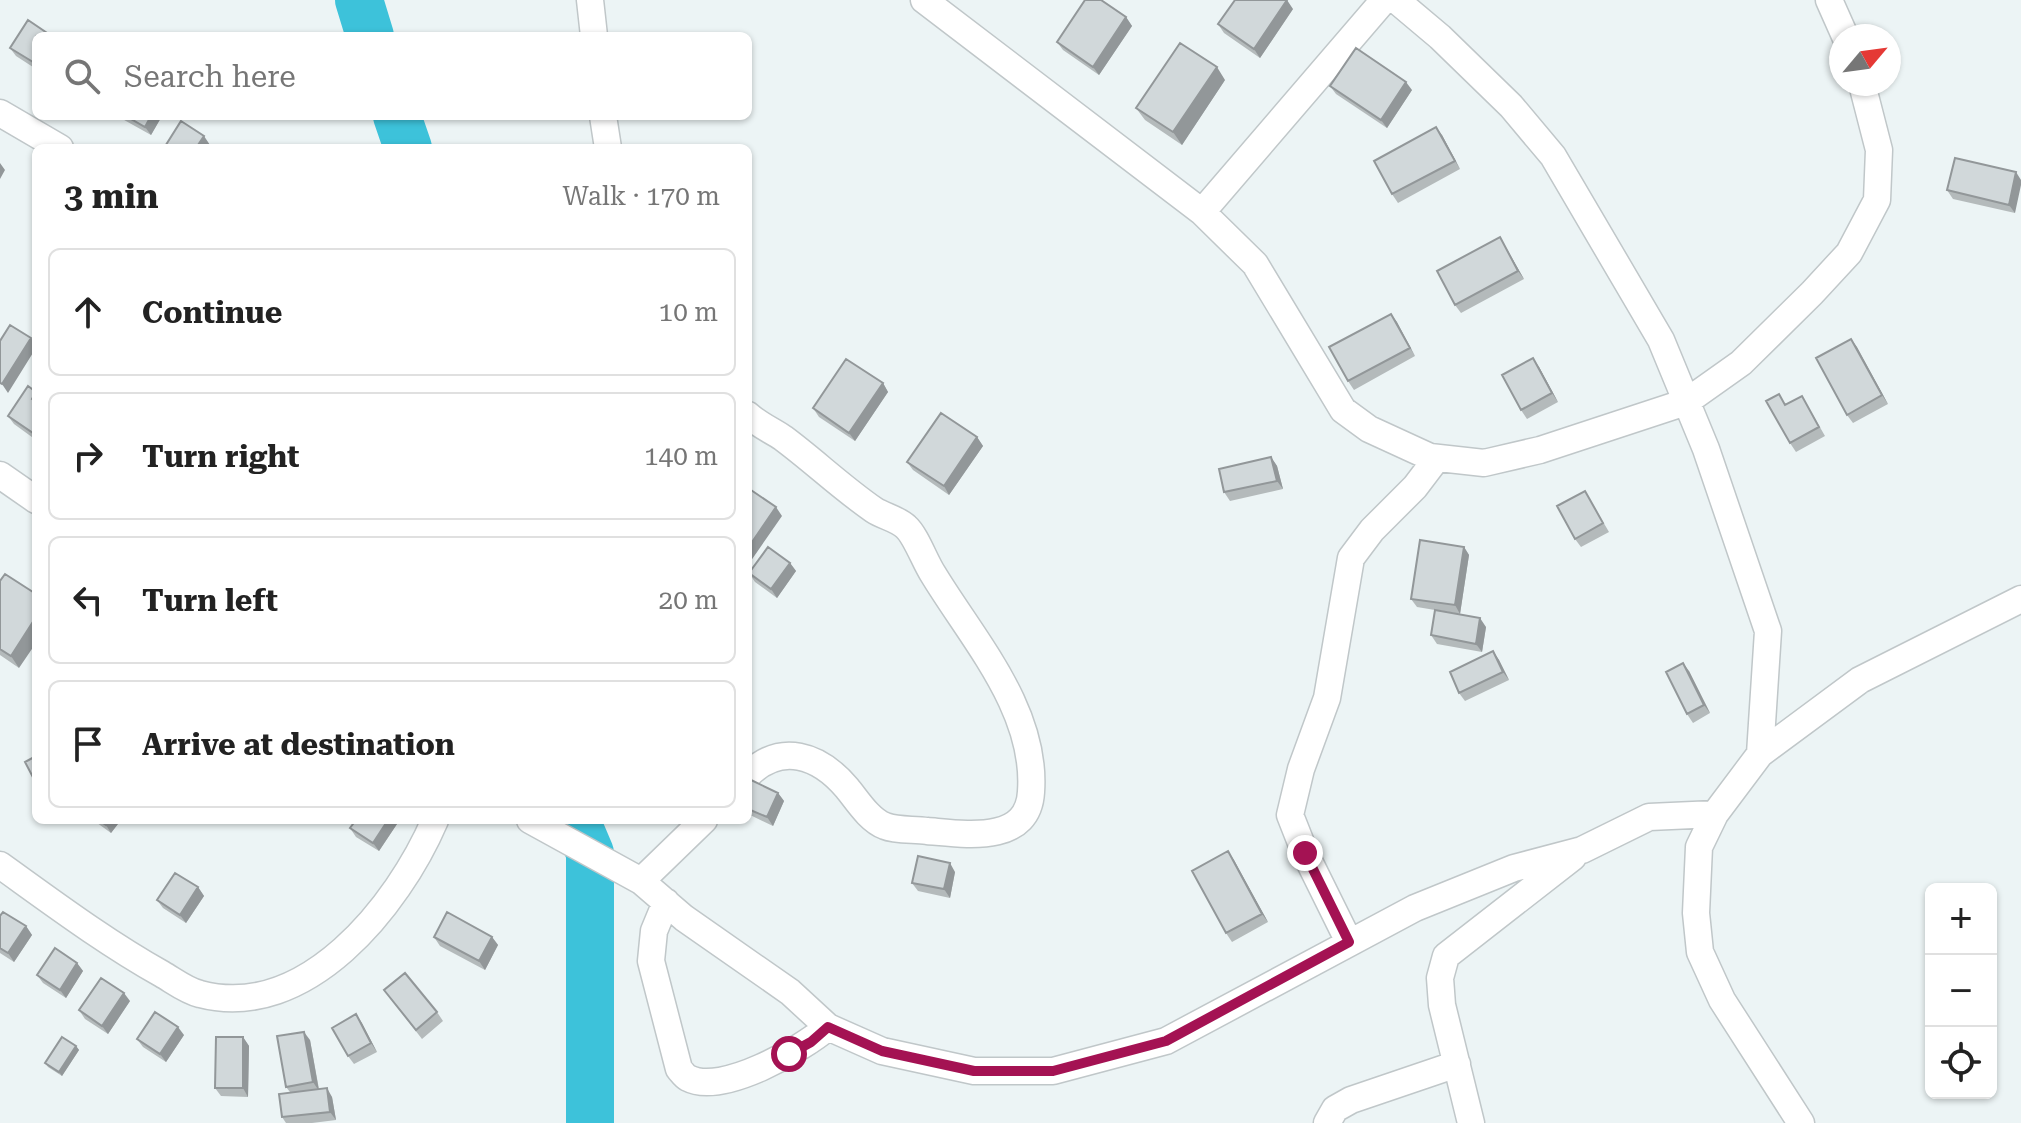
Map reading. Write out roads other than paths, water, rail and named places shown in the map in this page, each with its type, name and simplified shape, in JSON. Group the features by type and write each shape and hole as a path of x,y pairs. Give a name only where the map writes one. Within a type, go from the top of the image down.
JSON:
{"street":[{"path":"590,0 594,32"},
{"path":"924,0 1202,212 1255,264 1343,410 1369,429 1430,457 1484,463 1540,450 1686,402 1741,363 1849,253 1877,200 1879,150 1865,96"},
{"path":"1202,212 1384,0"},
{"path":"1396,0 1440,37 1511,106 1553,156 1661,340 1706,449 1768,631 1760,754"},
{"path":"1829,0 1840,24"},
{"path":"0,113 53,144"},
{"path":"604,120 607,144"},
{"path":"752,422 781,436 876,511 906,527 1003,683 1028,743 1032,794 1024,816 1009,829 992,834 947,833 884,826 865,811 844,784 816,763 795,754 773,758 752,772"},
{"path":"1349,942 1305,853 1290,815 1301,769 1327,698 1351,558 1437,458"},
{"path":"0,475 32,497"},
{"path":"1801,1123 1722,1000 1700,952 1696,913 1699,847 1715,814 1760,754 1860,680 2021,599"},
{"path":"537,824 641,881 684,918 790,992 828,1027 882,1051 974,1071 1053,1071 1166,1041 1415,908 1514,868 1582,850 1649,817 1715,814"},
{"path":"0,865 127,955 197,994 233,1000 286,988 324,965 373,922 405,877 433,824"},
{"path":"641,881 700,824"},
{"path":"1471,1123 1442,1005 1440,978 1446,956 1582,850"},
{"path":"666,902 654,931 651,961 679,1069 688,1078 708,1082 756,1071 811,1042 828,1027"},
{"path":"1327,1123 1335,1109 1351,1100 1457,1064"}],"waterway":[{"path":"359,0 369,32"},
{"path":"398,120 407,144"},
{"path":"578,824 590,853 590,1123"}]}
